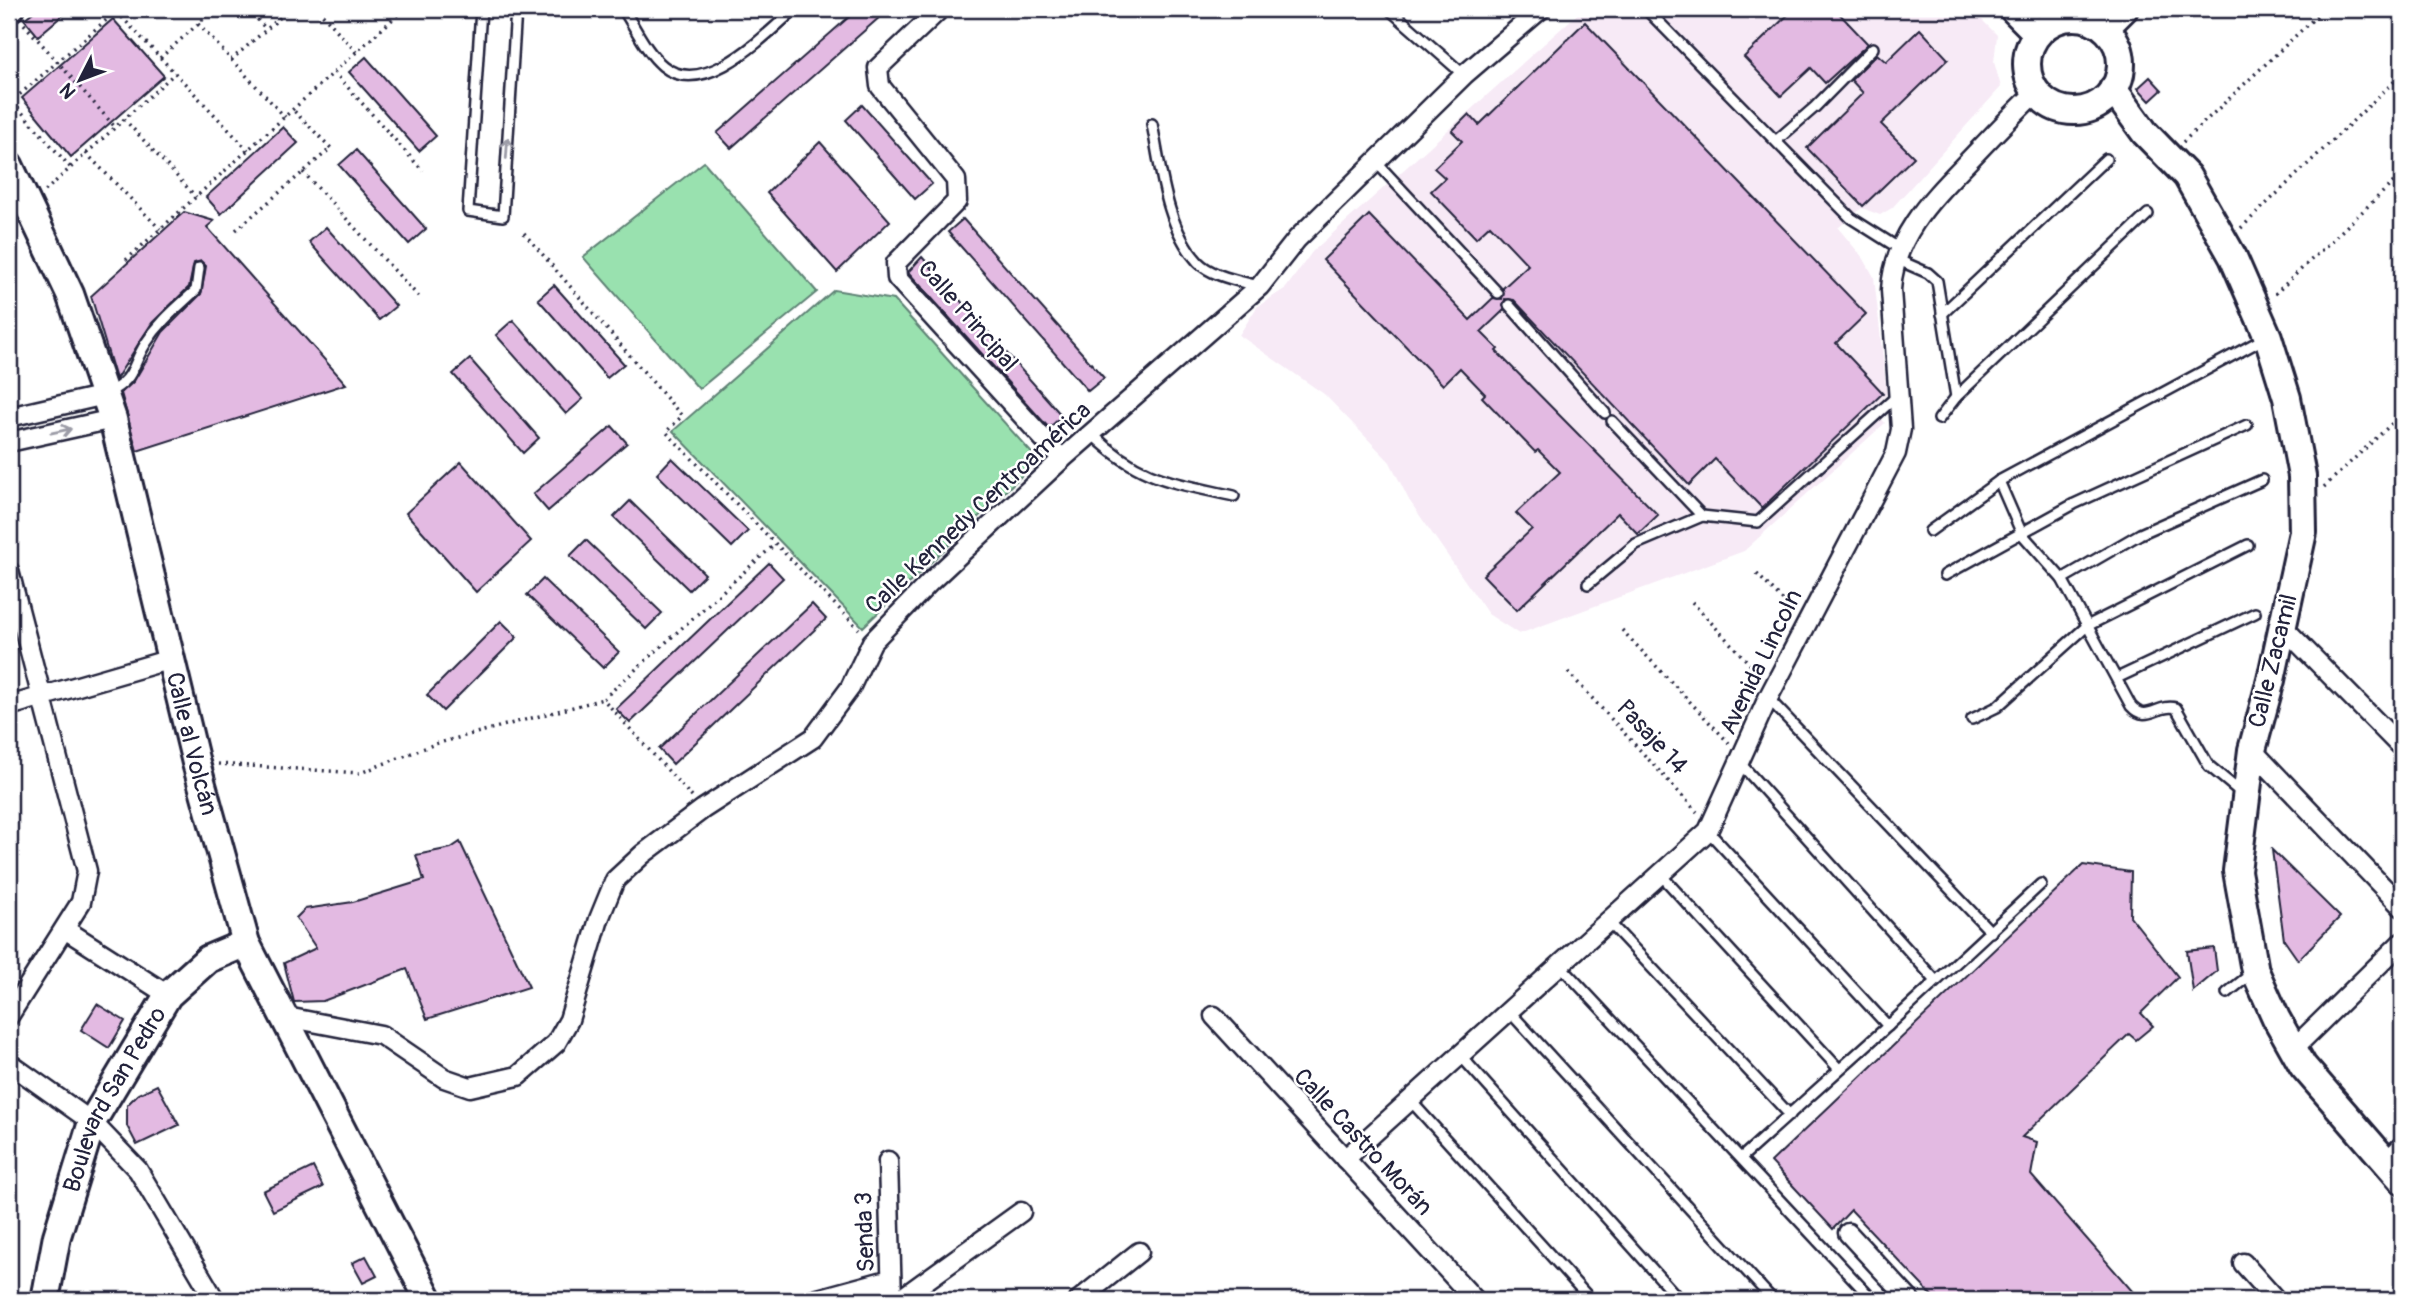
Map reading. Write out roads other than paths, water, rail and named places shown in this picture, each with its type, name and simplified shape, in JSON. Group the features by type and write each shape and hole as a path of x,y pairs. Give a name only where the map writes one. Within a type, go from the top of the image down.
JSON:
{"street":[{"name":"Calle Kennedy Centroamérica","path":"281,1016 381,1035 444,1078 470,1087 518,1076 556,1043 569,1020 599,919 615,880 643,853 703,809 813,738 849,688 872,642 930,582 1062,459 1260,286 1297,239 1464,75 1541,9"},
{"path":"2013,9 2038,33"},
{"path":"2105,28 2124,9"},
{"name":"Calle Principal","path":"929,12 878,68 880,86 956,180 957,201 896,263 897,278 1062,459"},
{"path":"2068,17 2087,18 2105,28 2115,40 2120,55 2120,71 2113,89 2090,108 2062,109 2048,103 2036,92 2029,78 2029,47 2038,33 2053,21 2068,17"},
{"name":"Calle Zacamil","path":"2113,89 2144,133 2187,176 2258,310 2287,398 2302,475 2304,532 2252,750 2237,871 2255,971 2292,1050 2397,1162"},
{"name":"Avenida Lincoln","path":"1345,1159 1709,828 1770,693 1896,453 1901,429 1891,290 1898,254 1930,201 2036,92"},
{"name":"Calle Zacamil","path":"2090,108 2115,117 2144,133"},
{"name":"Calle al Volcán","path":"9,165 70,294 109,407 195,763 246,943 281,1016 429,1300"},
{"path":"9,417 29,412 109,407"},
{"path":"9,442 33,437 109,407"},
{"path":"29,412 33,437"},
{"path":"9,571 87,871 81,902 66,930 9,1016"},
{"path":"2283,627 2402,748"},
{"path":"9,706 171,659"},
{"path":"2252,750 2402,907"},
{"path":"66,930 168,995"},
{"name":"Boulevard San Pedro","path":"46,1300 57,1236 92,1122 168,995 208,959 246,943"},
{"path":"2292,1050 2401,943"},
{"name":"Calle Castro Morán","path":"1214,1016 1475,1300"},
{"path":"9,1063 92,1122 138,1170 215,1300"},
{"name":"Senda 3","path":"888,1161 892,1300"},
{"path":"899,1300 1021,1212"},
{"path":"1848,1233 1910,1300"},
{"path":"1079,1300 1139,1252"},
{"path":"2243,1263 2276,1300"},
{"path":"814,1300 891,1279"}],"lane":[{"path":"481,9 468,211 503,216 516,9"},
{"path":"623,9 661,64 690,76 707,73 736,58 795,9"},
{"path":"1388,9 1464,75"},
{"path":"1646,9 1851,218 1935,278 1956,397"},
{"path":"1777,140 1823,99 1872,47"},
{"path":"1152,124 1165,188 1175,221 1199,264 1224,276 1260,286"},
{"path":"1942,314 2106,159"},
{"path":"1376,162 1498,293"},
{"path":"1939,419 1956,397 2148,214"},
{"path":"109,407 125,384 146,343 175,306 196,290 199,268"},
{"path":"1509,305 1605,413"},
{"path":"1930,531 1999,481 2268,337"},
{"path":"1588,584 1636,544 1702,516 1758,522 1898,395"},
{"path":"1612,421 1702,516"},
{"path":"1945,575 2074,504 2247,425"},
{"path":"1091,434 1132,468 1161,481 1234,496"},
{"path":"2062,579 2140,534 2262,480"},
{"path":"1999,481 2022,534 2062,579 2138,713 2146,715 2171,706 2176,708 2209,766 2245,795"},
{"path":"1972,719 1997,707 2087,626 2248,545"},
{"path":"2117,678 2255,613"},
{"path":"1770,693 1991,932"},
{"path":"1740,759 1936,981"},
{"path":"1709,828 1888,1026"},
{"path":"1660,874 1839,1069"},
{"path":"1742,1157 1991,932 2040,884"},
{"path":"1608,922 1790,1115"},
{"path":"1560,965 1873,1300"},
{"path":"2227,993 2255,971"},
{"path":"1509,1011 1773,1300"},
{"path":"1460,1055 1680,1300"},
{"path":"1410,1100 1591,1300"}]}
